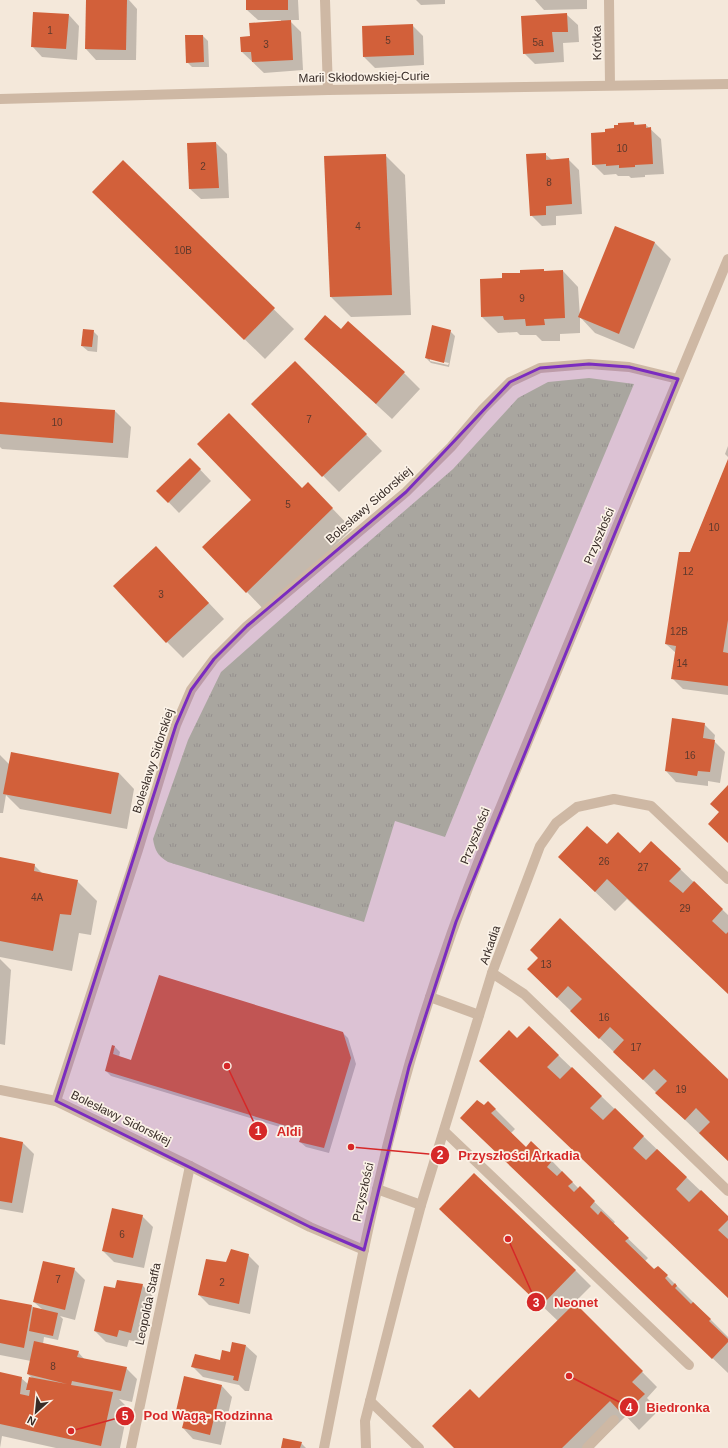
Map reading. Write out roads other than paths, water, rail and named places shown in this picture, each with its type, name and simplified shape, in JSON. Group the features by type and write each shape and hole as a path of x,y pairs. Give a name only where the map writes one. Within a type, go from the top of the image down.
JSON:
{"street":[{"path":"325,0 328,90"},
{"name":"Krótka","path":"609,0 610,85"},
{"name":"Marii Skłodowskiej-Curie","path":"0,100 328,90 728,84"},
{"name":"Przyszłości","path":"324,1448 377,1189 409,1067 430,997 487,840 678,379 725,276 728,259"},
{"name":"Bolesławy Sidorskiej","path":"364,1250 310,1227 190,1166 56,1101 138,850 176,725 191,690 214,659 247,626 406,492 451,447 483,409 510,382 540,368 589,364 629,367 678,379"},
{"name":"Arkadia","path":"728,879 651,806 614,799 577,807 556,823 540,846 492,973 524,994 728,1191"},
{"path":"366,1448 365,1421 402,1276 421,1205 492,973"},
{"path":"430,997 480,1015"},
{"path":"0,1090 56,1101"},
{"path":"444,1131 689,1365"},
{"name":"Leopolda Staffa","path":"131,1448 190,1166"},
{"path":"377,1189 421,1205"},
{"path":"370,1401 419,1448"},
{"path":"587,1448 614,1420"}],"place":[{"name":"Aldi","path":"227,1066"},
{"name":"Przyszłości Arkadia","path":"351,1147"},
{"name":"Neonet","path":"508,1239"},
{"name":"Biedronka","path":"569,1376"},
{"name":"Pod Wagą- Rodzinna","path":"71,1431"}]}
